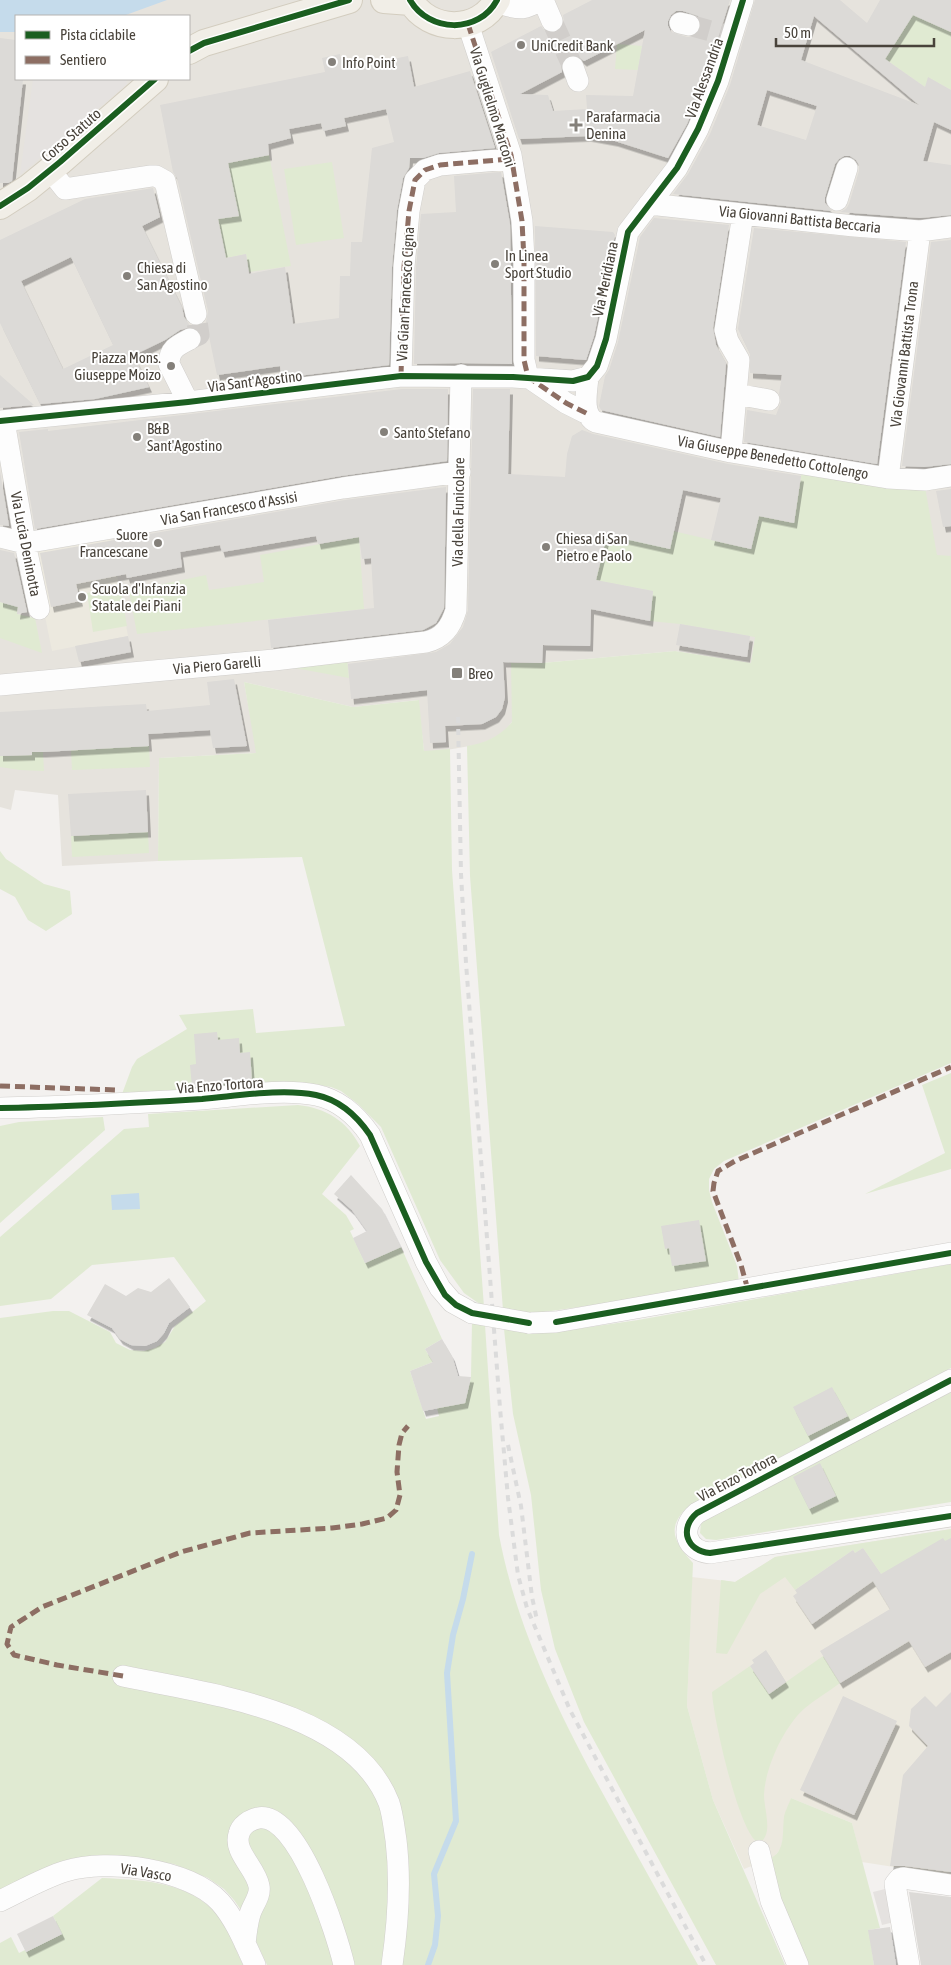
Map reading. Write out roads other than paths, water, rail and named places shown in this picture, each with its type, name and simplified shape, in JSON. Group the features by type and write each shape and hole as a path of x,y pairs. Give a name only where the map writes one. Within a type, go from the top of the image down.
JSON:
{"main road":[{"path":"384,0 411,1 422,14 434,22 449,25 468,24 487,13 496,1"},
{"path":"190,50 204,43 353,1"},
{"name":"Corso Statuto","path":"0,206 28,188 50,170 154,80"}],"street":[{"path":"496,1 516,9 527,7 542,0 552,21"},
{"name":"Via Alessandria","path":"649,204 681,161 698,130 716,88 727,35 743,0"},
{"name":"Via Guglielmo Marconi","path":"468,24 511,155 523,222 524,363"},
{"name":"Via Gian Francesco Cigna","path":"401,376 404,266 413,187 419,175 432,167 509,159"},
{"path":"837,200 847,168"},
{"path":"50,170 66,189 151,176 156,176 165,181 196,314"},
{"name":"Via Giovanni Battista Beccaria","path":"649,204 854,226 920,230 951,226"},
{"name":"Via Meridiana","path":"592,418 592,371 606,339 628,234 649,204"},
{"path":"731,452 739,360 728,341 726,330 743,214"},
{"name":"Via Giovanni Battista Trona","path":"888,478 920,230"},
{"path":"188,402 169,364 169,359 173,349 190,339"},
{"name":"Via Sant'Agostino","path":"2,421 188,402 401,376 460,375 524,363 573,381 592,371"},
{"name":"Via Giuseppe Benedetto Cottolengo","path":"524,363 566,403 592,418 731,452 888,478 925,480 951,476"},
{"name":"Via della Funicolare","path":"434,640 447,630 456,610 460,472 460,375"},
{"path":"736,394 769,400"},
{"name":"Via Lucia Deninotta","path":"2,421 39,609"},
{"name":"Via San Francesco d'Assisi","path":"0,537 25,543 343,488 460,472"},
{"name":"Via Piero Garelli","path":"0,685 274,660 434,640"},
{"name":"Via Enzo Tortora","path":"0,1108 111,1105 280,1094 310,1094 332,1100 359,1119 370,1135 426,1262 440,1288 452,1302 472,1313 528,1323 556,1322 951,1253"},
{"name":"Via Enzo Tortora","path":"951,1380 697,1513 690,1520 686,1531 692,1546 700,1551 710,1553 951,1516"},
{"path":"123,1676 239,1700 284,1714 323,1732 352,1753 372,1774 389,1804 398,1864 397,1934 392,1965"},
{"path":"245,1944 250,1915 260,1890 258,1880 242,1853 237,1840 240,1830 245,1824 261,1817 270,1819 282,1826 291,1837 324,1901 333,1924 344,1965"},
{"path":"759,1851 771,1902 798,1965"},
{"name":"Via Vasco","path":"0,1901 47,1878 82,1867 124,1867 161,1872 195,1884 213,1896 227,1911 255,1965"},
{"path":"910,1965 894,1884 903,1878 951,1885"}],"water":[{"path":"0,0 167,0 126,15 15,15 15,32 0,32"},
{"path":"139,1193 140,1209 112,1210 111,1195"}],"waterway":[{"path":"428,1965 435,1945 438,1916 434,1874 456,1821 447,1673 453,1635 463,1599 472,1554"}],"tunnel":[{"path":"552,21 573,67"},
{"path":"689,25 722,34"},
{"path":"190,339 199,335 196,314"}],"railway":[{"path":"458,717 461,874 466,963 500,1408 508,1498 518,1575 527,1608 570,1710 706,1965"},
{"path":"508,1445 521,1506 532,1597 537,1620"}],"place":[{"name":"UniCredit Bank","path":"521,45"},
{"name":"Info Point","path":"332,62"},
{"name":"Parafarmacia Denina","path":"576,125"},
{"name":"In Linea Sport Studio","path":"495,264"},
{"name":"Chiesa di San Agostino","path":"127,276"},
{"name":"Piazza Mons. Giuseppe Moizo","path":"171,366"},
{"name":"Santo Stefano","path":"384,432"},
{"name":"B&B Sant'Agostino","path":"137,437"},
{"name":"Suore Francescane","path":"158,543"},
{"name":"Chiesa di San Pietro e Paolo","path":"546,547"},
{"name":"Scuola d'Infanzia Statale dei Piani","path":"82,597"},
{"name":"Breo","path":"457,673"}]}
